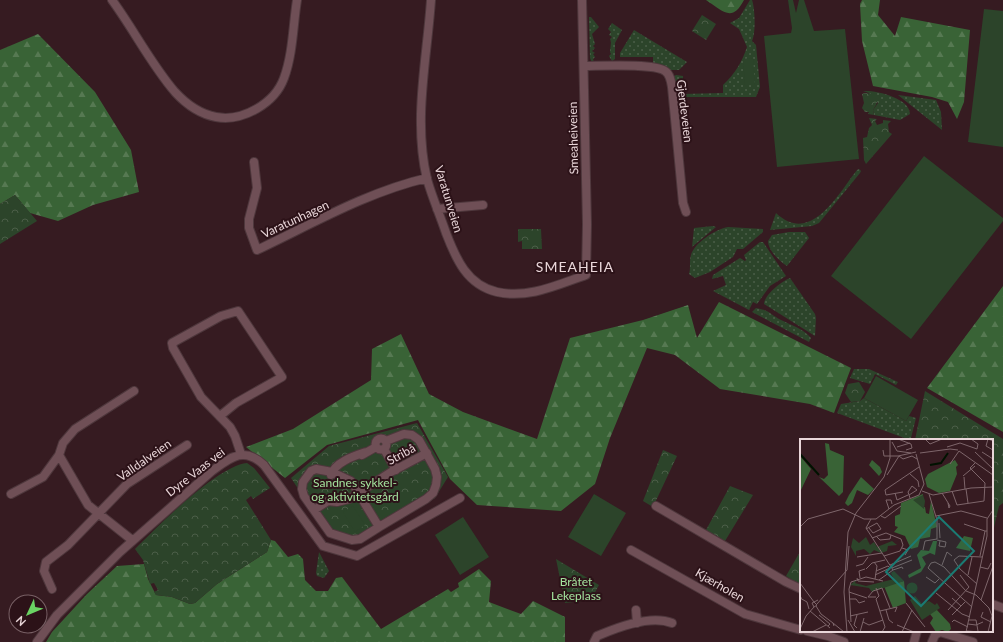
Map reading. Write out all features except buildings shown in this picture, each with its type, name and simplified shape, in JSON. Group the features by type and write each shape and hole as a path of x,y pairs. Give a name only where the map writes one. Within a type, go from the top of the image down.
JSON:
{"street":[{"path":"112,0 175,92 197,111 217,117 228,118 253,111 265,104 280,88 288,64 297,0"},
{"name":"Varatunveien","path":"431,0 422,96 422,138 427,178 437,209 460,266 470,277 486,288 510,294 539,292 586,275"},
{"name":"Smeaheiveien","path":"582,0 585,66 586,275"},
{"name":"Gjerdeveien","path":"585,66 653,67 664,70 668,74 672,87 683,203 686,212"},
{"name":"Varatunhagen","path":"254,162 257,188 249,219 249,228 257,250 366,198 394,187 427,178"},
{"path":"437,209 483,205"},
{"path":"220,416 236,403 282,377 238,312 221,316 172,343 173,348 201,397 208,406 220,416 235,436 241,454"},
{"path":"12,494 43,477 59,455 63,444 75,429 134,391"},
{"path":"332,474 341,464 354,460 366,452 382,446 404,434 412,435 419,440 427,453 437,477 433,493 426,500 360,538 352,540 334,536 330,533 304,496 302,489 303,482 311,471 316,469 351,481 379,527"},
{"name":"Valldalveien","path":"52,588 44,571 46,562 68,545 127,484 188,445"},
{"path":"382,446 396,470"},
{"name":"Stribå","path":"314,510 328,501 337,502 366,488 427,453"},
{"name":"Dyre Vaas vei","path":"37,642 57,615 132,540 222,464 241,454 253,457 264,465 323,546 357,556 460,498"},
{"path":"59,455 83,499 98,514 132,540"},
{"path":"656,506 786,582 800,589"},
{"name":"Kjærholen","path":"631,550 745,614 800,630"},
{"path":"993,604 1003,608"},
{"path":"636,610 638,623"},
{"path":"594,642 597,636 638,623 661,621 672,623"},
{"path":"810,632 844,642"},
{"path":"914,642 917,632"},
{"path":"932,642 935,635 940,632 972,642"}],"green space":[{"path":"706,0 744,0 740,7 735,11 727,13"},
{"path":"750,0 752,0 754,9 755,27 752,41 756,45 760,87 756,97 675,97 673,77 676,75 683,76 683,94 723,93 723,85 738,68 747,47 739,29 730,23 739,18"},
{"path":"788,0 793,0 796,13 799,0 804,0 814,31 845,29 859,159 777,167 764,36 791,33 792,28"},
{"path":"862,0 880,0 878,15 895,36 901,17 970,30 964,102 957,119 948,102 932,97 873,86 862,41 860,4"},
{"path":"984,9 1003,11 1003,147 968,142"},
{"path":"702,15 716,24 706,40 692,31"},
{"path":"589,17 591,17 599,27 592,34 595,44 593,46 595,48 592,51 595,53 593,54 595,57 593,59 594,62 592,63 590,58"},
{"path":"612,23 622,30 615,43 615,59 612,61 609,56 611,54 610,39 612,37 609,35 611,32 608,29"},
{"path":"634,30 687,62 679,70 669,70 653,65 653,57 620,57 620,53"},
{"path":"38,34 95,92 131,150 139,192 93,205 58,221 30,213 15,195 0,204 0,50"},
{"path":"753,58 755,85 745,85 743,59"},
{"path":"863,91 876,92 899,99 909,108 910,114 900,120 874,115 873,110 878,103 869,93"},
{"path":"862,94 873,94 877,98 877,103 873,110 874,115 868,114 869,112 865,112 862,108 864,103"},
{"path":"898,95 936,100 941,112 942,130"},
{"path":"869,118 877,119 875,121 877,125 883,123 883,120 891,121 888,124 889,132 892,134 866,164 864,160 863,138 867,137 869,128 872,125"},
{"path":"924,156 1003,218 1003,221 911,339 831,276"},
{"path":"859,169 861,171 860,173 819,223 812,226 770,230 776,213 789,222 801,224 812,220 832,203"},
{"path":"15,195 37,221 0,244 0,204"},
{"path":"716,227 692,247 694,228"},
{"path":"728,227 763,229 763,232 743,249 737,249 733,257 710,272 695,278 689,274 691,255 696,246 706,237"},
{"path":"518,229 541,229 542,249 522,249 522,241 518,242"},
{"path":"789,232 805,232 809,238 787,266 774,255 768,241 772,235"},
{"path":"760,242 763,242 786,276 770,286 757,304 753,302 749,310 713,291 726,285 723,276 712,279 713,275 740,258 745,261 744,255"},
{"path":"790,278 815,314 815,336 764,304 770,292 782,282"},
{"path":"1003,286 1003,432 927,388"},
{"path":"719,302 851,368 834,413 810,404 720,389 675,355 647,348 610,438 595,484 561,511 477,505 450,479 418,420 327,445 285,478 246,447 293,429 371,380 372,349 401,334 429,394 463,412 537,439 570,338 643,320 688,305 697,338"},
{"path":"756,308 767,311 781,320 801,329 811,338 809,342 752,312"},
{"path":"854,369 869,369 898,382 896,385 875,374 870,384 850,378"},
{"path":"876,376 918,400 906,421 864,398"},
{"path":"859,382 865,392 860,401 851,402 845,393 848,384"},
{"path":"925,391 1003,439 1003,503 999,506 993,532 993,439 915,439"},
{"path":"864,398 906,421 909,416 916,418 911,438 907,439 837,413 841,404 860,401"},
{"name":"Sandnes sykkel- og aktivitetsgård","path":"417,423 448,477 435,498 356,544 328,534 291,478 329,446"},
{"path":"663,450 677,456 653,507 643,501"},
{"path":"247,463 254,468 270,488 253,499 251,496 246,500 271,540 267,552 217,584 195,603 190,604 172,597 156,595 154,592 158,590 154,583 150,584 143,560 135,549 172,513 204,486 234,467"},
{"path":"730,486 753,495 725,541 706,530"},
{"path":"594,494 626,513 601,556 568,537"},
{"path":"353,506 365,525 355,532 343,512"},
{"path":"463,517 489,557 460,575 435,535"},
{"path":"271,540 275,541 288,557 298,554 303,559 305,580 316,591 328,591 336,578 342,577 381,629 448,589 451,592 459,587 458,583 479,569 491,581 489,602 521,614 533,601 565,617 565,642 46,642 52,632 87,594 117,566 144,564 148,579 156,595 172,597 190,604 195,603 217,584 267,552"},
{"path":"319,552 329,571 324,578 317,576 316,573"},
{"path":"800,552 800,584 786,576"},
{"name":"Bråtet Lekeplass","path":"556,559 599,585 591,600 565,603"}],"district":[{"name":"SMEAHEIA","path":"575,266"}]}
